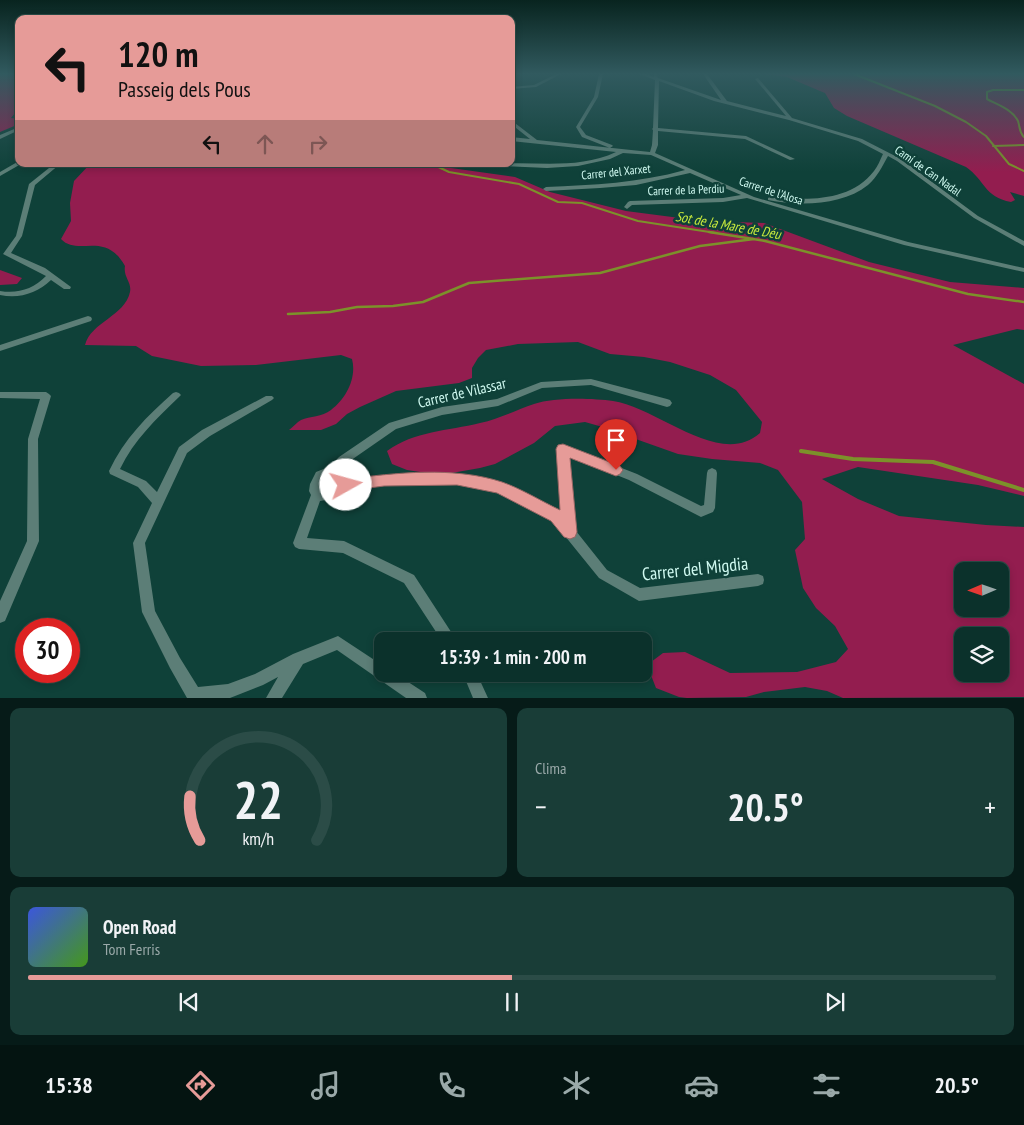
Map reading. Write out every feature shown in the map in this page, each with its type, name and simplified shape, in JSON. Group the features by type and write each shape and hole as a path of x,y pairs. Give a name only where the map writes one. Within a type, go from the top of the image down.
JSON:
{"street":[{"path":"590,107 578,127 584,136 622,151"},
{"path":"652,154 655,145 655,107"},
{"name":"Camí de Can Nadal","path":"744,107 790,118 860,140 898,160 976,217 1024,244"},
{"path":"781,107 790,118"},
{"path":"515,124 535,141"},
{"path":"654,129 746,138 792,159"},
{"path":"0,137 15,130"},
{"name":"Carrer de l'Alosa","path":"515,139 652,154 748,196 906,244 1024,270"},
{"path":"515,164 574,165 602,160 622,151"},
{"path":"748,196 790,201 827,201 856,190 874,177 881,167 886,154"},
{"path":"0,174 15,165"},
{"path":"54,167 32,184 18,236 7,254 51,276 67,287"},
{"name":"Carrer del Xarxet","path":"546,190 606,187 675,176 689,171"},
{"name":"Carrer de la Perdiu","path":"628,207 630,203 722,200 748,196"},
{"path":"0,293 13,296 27,292 41,286 51,276"},
{"path":"0,348 88,319"},
{"name":"Carrer de Vilassar","path":"334,470 343,460 393,426 442,411 498,402 541,385 591,382 667,402"},
{"path":"0,395 46,396 34,439 33,541 0,616"},
{"path":"158,501 142,484 114,471 142,426 176,395"},
{"path":"270,398 206,433 183,450 139,542 149,612 194,696 228,692 258,680 298,659 338,643 374,667"},
{"path":"570,532 563,449 633,477 701,512 709,508 712,473"},
{"path":"317,494 330,497 340,492 346,485 347,480 343,473 334,470 325,472 317,479 314,487 317,494 298,543 344,547 409,578 444,632"},
{"name":"Carrer del Migdia","path":"346,485 384,480 457,479 499,488 556,516 603,574 639,595 758,580"},
{"path":"273,698 298,659"},
{"path":"396,682 420,698"},
{"path":"474,682 481,698"}],"shaded area":[{"path":"0,107 15,107 15,113 11,118 15,118 15,126 0,132"},
{"path":"833,107 1024,107 1024,196 1010,192 1015,200 1011,202 1002,200 990,192 966,167 847,116"},
{"path":"87,167 444,167 515,177 550,192 626,211 703,221 764,223 869,262 950,282 1024,288 1024,330 1017,329 953,345 1024,384 1024,496 978,485 858,467 822,479 858,499 899,516 1024,527 1024,697 843,698 827,691 805,687 764,692 746,697 687,698 679,697 656,688 652,678 652,661 663,653 685,652 730,673 797,672 836,662 848,649 835,626 816,608 803,588 795,550 805,539 802,502 778,470 760,463 678,454 585,422 555,426 534,443 495,464 440,475 407,470 392,464 387,451 397,444 420,435 487,421 542,402 573,399 613,401 630,406 688,433 708,440 726,444 744,442 760,433 762,422 736,390 710,375 670,362 644,357 610,354 578,342 518,344 486,350 472,368 472,378 459,383 396,391 360,407 347,414 336,424 321,430 289,430 301,420 327,412 341,400 352,381 352,359 341,355 256,365 201,366 152,356 136,346 85,345 88,337 94,330 122,307 130,292 130,285 125,273 125,266 117,255 109,249 100,246 75,246 61,239 71,221 70,203 74,181"},
{"path":"0,270 22,278 17,284 0,285"}],"waterway":[{"path":"936,107 966,122 986,136 994,146"},
{"path":"1001,107 1012,113 1018,121 1024,137"},
{"path":"994,146 1024,145"},
{"path":"994,146 1009,164 1024,171"},
{"name":"Sot de la Mare de Déu","path":"438,167 449,172 519,184 558,202 582,203 638,221 716,233"},
{"name":"Sot de la Mare de Déu","path":"709,232 753,239"},
{"path":"288,314 330,312 357,307 393,306 423,302 469,283 600,273 700,246 753,239"},
{"name":"Sot de la Mare de Déu","path":"753,239 968,294 1024,302"},
{"path":"801,451 853,459 933,462 1024,490"}],"route":[{"path":"346,485 384,480 457,479 499,488 556,516 570,532 563,449 616,470"}]}
